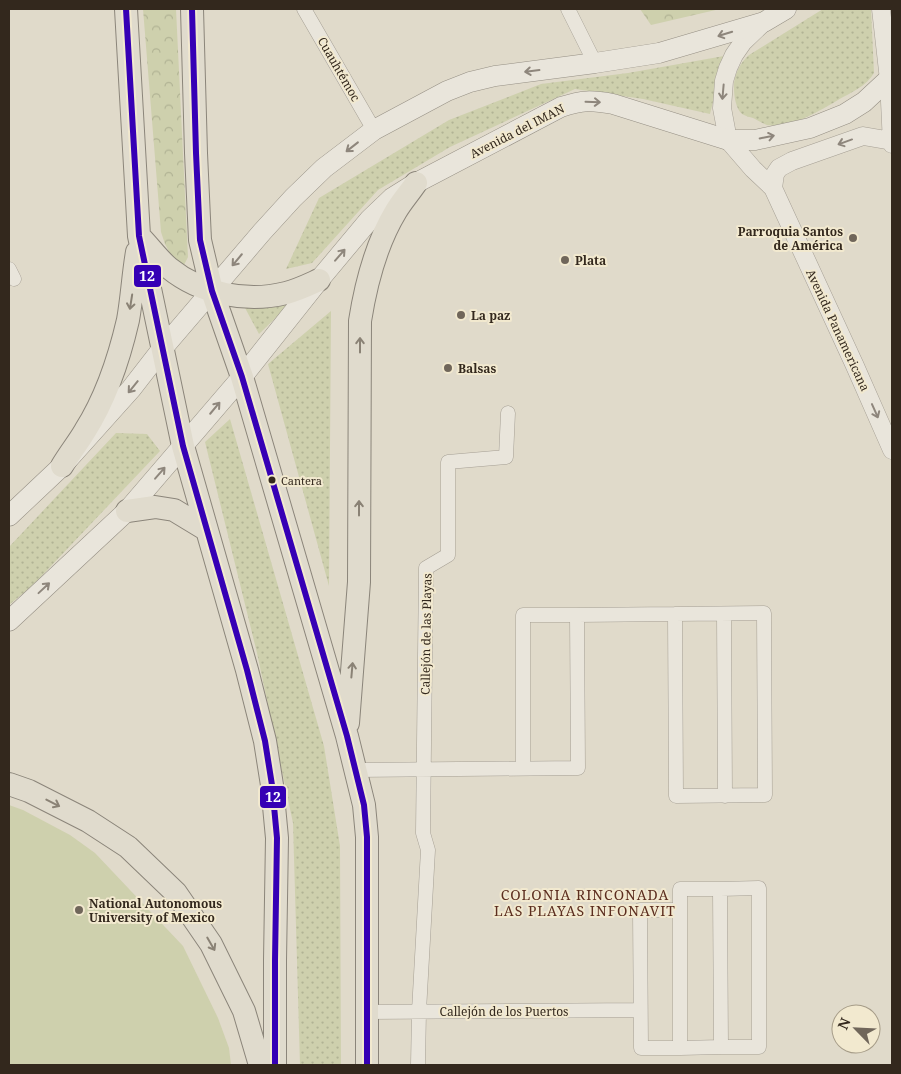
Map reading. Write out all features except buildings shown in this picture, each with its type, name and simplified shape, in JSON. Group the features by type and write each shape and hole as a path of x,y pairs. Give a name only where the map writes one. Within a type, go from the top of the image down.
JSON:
{"main road":[{"path":"126,9 139,236 183,446 247,670 263,732 272,784 278,838 275,1065"},
{"path":"192,9 200,240 212,290 242,377 347,736 364,805 367,837 367,1065"},
{"path":"9,516 62,466 131,390 162,349 293,198 324,168 374,130 448,91 470,82 495,76 659,53 764,22 786,9"},
{"name":"Avenida del IMAN","path":"9,621 127,511 242,377 370,219 392,198 416,183 561,107 578,102 594,101 613,104 728,140 756,140 810,128 845,114 864,102 891,78"},
{"path":"347,736 359,582 360,321 368,280 384,235 396,211 416,183"},
{"path":"139,236 157,256 184,278 201,287 235,296 270,296 298,289 319,280"},
{"path":"62,466 86,430 100,402 122,345 128,320 139,236"},
{"path":"127,511 155,507 174,510 208,530"},
{"path":"9,784 29,791 88,821 128,847 176,893 211,944 244,1011 260,1065"}],"street":[{"name":"Cuauhtémoc","path":"304,9 374,130"},
{"path":"568,9 595,63"},
{"path":"773,188 775,174 779,168 792,161 863,136 892,143 891,78 882,9"},
{"path":"728,140 722,108 724,80 734,55 743,42 764,22"},
{"name":"Avenida Panamericana","path":"728,140 753,169 773,188 892,450"},
{"name":"Callejón de las Playas","path":"418,1065 428,850 423,833 426,568 448,555 448,462 506,457 508,413"},
{"path":"523,768 523,615 764,613 765,795 676,796 675,614"},
{"path":"724,614 725,796"},
{"path":"356,770 578,768 577,615"},
{"path":"680,910 640,910 641,1048 680,1048 721,1048 760,1047 759,888 680,889 680,910 680,1048"},
{"path":"720,889 721,1048"},
{"name":"Callejón de los Puertos","path":"367,1012 640,1010"}],"green space":[{"path":"143,9 176,9 188,257 183,267 173,259 161,232"},
{"path":"640,9 720,9 651,25"},
{"path":"823,9 871,9 874,73 871,78 853,92 813,114 785,125 767,125 742,114 738,109 734,95 734,84 738,70 743,62 749,55"},
{"path":"724,56 710,114 643,99 575,89 450,147 378,190 312,263 286,269 319,198 449,120 541,84 628,73"},
{"path":"293,301 259,334 244,306"},
{"path":"331,311 329,586 268,364"},
{"path":"230,419 324,746 340,846 341,1065 300,1065 293,823 257,653 205,442"},
{"path":"116,433 147,434 160,451 33,585 9,605 9,547"},
{"name":"National Autonomous University of Mexico","path":"9,805 23,810 70,835 95,853 183,946 218,1018 229,1048 231,1065 9,1065"}],"transit line":[{"name":"12","path":"126,9 139,236 183,446 247,670 265,741 272,785 277,838 275,1065"},
{"name":"12","path":"192,9 200,240 212,291 242,377 347,736 364,805 367,837 367,1065"}],"place":[{"name":"Parroquia Santos de América","path":"853,238"},
{"name":"Plata","path":"565,260"},
{"name":"La paz","path":"461,315"},
{"name":"Balsas","path":"448,368"},
{"name":"Cantera","path":"272,480"},
{"name":"National Autonomous University of Mexico","path":"79,910"}],"district":[{"name":"COLONIA RINCONADA LAS PLAYAS INFONAVIT","path":"585,902"}]}
